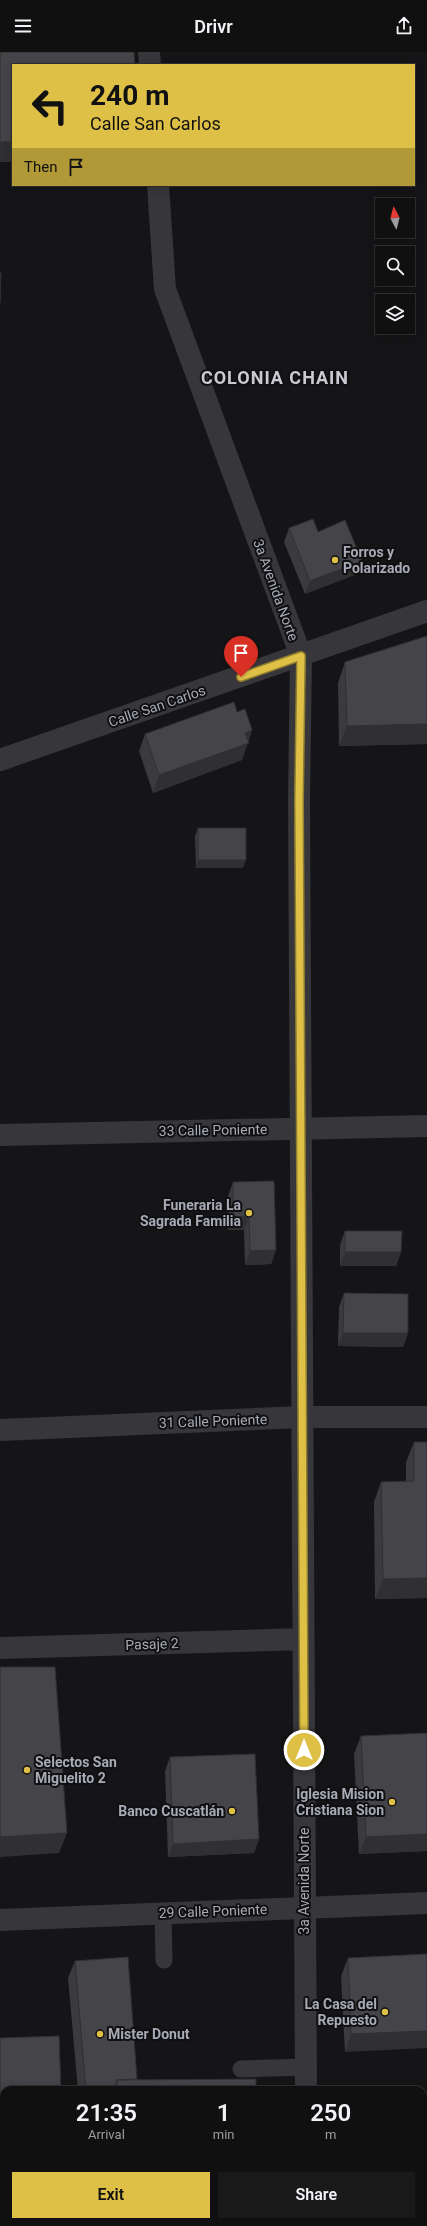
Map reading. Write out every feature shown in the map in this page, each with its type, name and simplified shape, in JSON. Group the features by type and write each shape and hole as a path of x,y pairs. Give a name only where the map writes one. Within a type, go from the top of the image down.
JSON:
{"street":[{"path":"149,52 150,64"},
{"name":"3a Avenida Norte","path":"158,186 165,289 301,656 299,801 306,2086"},
{"name":"Calle San Carlos","path":"0,760 427,612"},
{"name":"33 Calle Poniente","path":"0,1135 427,1126"},
{"name":"31 Calle Poniente","path":"0,1430 302,1417 427,1417"},
{"name":"Pasaje 2","path":"0,1648 303,1639"},
{"name":"29 Calle Poniente","path":"0,1920 427,1902"}],"lane":[{"path":"163,1913 164,1960"},
{"path":"241,2069 306,2067"}],"building":[{"path":"0,52 134,52 135,64 12,64 12,142 0,142"},
{"path":"0,273 1,273 0,303"},
{"path":"313,519 318,532 345,520 362,561 310,581 289,528"},
{"path":"427,636 427,724 347,726 345,662"},
{"path":"234,702 237,712 245,709 252,730 245,733 249,743 159,775 145,734"},
{"path":"198,828 246,828 246,860 198,860"},
{"name":"Funeraria La Sagrada Familia","path":"274,1181 276,1250 250,1251 249,1216 233,1217 233,1182"},
{"path":"345,1231 402,1231 401,1252 345,1252"},
{"path":"344,1293 408,1294 408,1333 343,1333"},
{"path":"414,1442 427,1442 427,1578 383,1579 381,1482 414,1481"},
{"name":"Selectos San Miguelito 2","path":"0,1667 55,1667 67,1833 0,1837"},
{"name":"Iglesia Mision Cristiana Sion","path":"427,1733 427,1834 366,1837 361,1736"},
{"path":"255,1754 259,1839 173,1844 170,1757"},
{"name":"La Casa del Repuesto","path":"427,1954 427,2031 351,2034 348,1958"},
{"name":"Mister Donut","path":"128,1957 137,2079 117,2080 116,2086 86,2086 75,1961"},
{"path":"59,2036 61,2086 0,2086 0,2038"},
{"path":"256,2079 256,2086 117,2086 117,2080"}],"place":[{"name":"Forros y Polarizado","path":"335,560"},
{"name":"Funeraria La Sagrada Familia","path":"249,1213"},
{"name":"Selectos San Miguelito 2","path":"27,1770"},
{"name":"Iglesia Mision Cristiana Sion","path":"392,1802"},
{"name":"Banco Cuscatlán","path":"232,1811"},
{"name":"La Casa del Repuesto","path":"385,2012"},
{"name":"Mister Donut","path":"100,2034"}],"district":[{"name":"COLONIA CHAIN","path":"275,378"}],"route":[{"path":"241,677 301,656 299,801 304,1750"}]}
